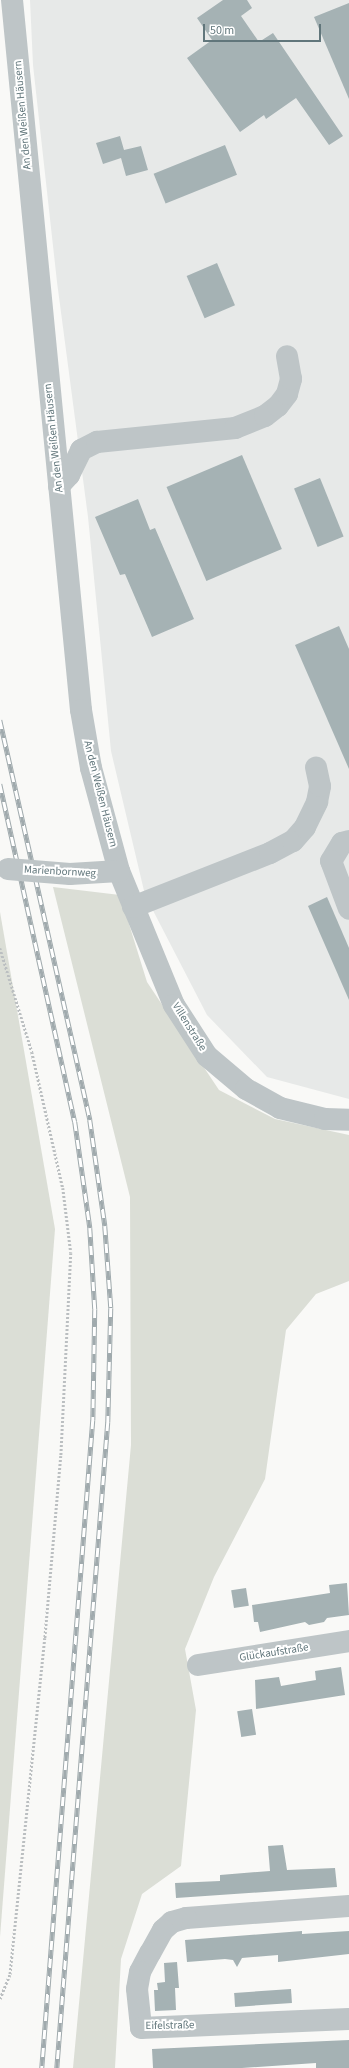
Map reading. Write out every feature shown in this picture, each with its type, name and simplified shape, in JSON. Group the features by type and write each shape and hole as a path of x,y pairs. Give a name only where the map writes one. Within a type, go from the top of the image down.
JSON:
{"street":[{"name":"An den Weißen Häusern","path":"12,0 81,710 91,768 119,871"},
{"path":"59,486 69,475 81,450 97,442 235,428 266,416 278,406 286,394 291,379 287,356"},
{"path":"133,907 270,853 293,841 305,827 317,802 320,786 316,766"},
{"path":"349,841 342,843 331,862 349,909"},
{"name":"Marienbornweg","path":"4,869 70,874 119,871"},
{"name":"Villenstraße","path":"119,871 174,1005 207,1056 246,1089 280,1108 325,1119 349,1120"},
{"name":"Glückaufstraße","path":"198,1665 349,1641"},
{"name":"Eifelstraße","path":"349,1906 186,1918 172,1922 163,1930 140,1972 137,1989 141,2028 349,2019"}],"path":[{"path":"0,948 32,1052 62,1188 71,1253 61,1456 45,1638 10,1975 0,2000"}],"shaded area":[{"path":"30,0 349,0 349,1099 267,1077 207,1015 145,895 111,751 88,517 57,282 33,65"},
{"path":"53,887 120,895 147,982 219,1090 275,1119 349,1135 349,1281 316,1294 286,1330 265,1479 214,1577 185,1649 196,1710 181,1866 142,1894 121,1959 115,2068 73,2068 131,1445 130,1197"},
{"path":"0,912 55,1229 0,1937"}],"building":[{"path":"223,0 247,0 252,8 241,16 259,42 273,33 343,136 329,145 296,98 266,119 264,115 240,132 187,58 212,40 197,18"},
{"path":"349,3 349,99 314,17"},
{"path":"120,136 124,150 141,146 148,170 126,176 121,158 103,164 96,143"},
{"path":"225,145 237,175 166,204 154,174"},
{"path":"217,263 235,305 205,318 187,276"},
{"path":"242,455 282,549 206,581 167,487"},
{"path":"320,478 344,536 318,547 294,488"},
{"path":"138,499 150,530 155,528 194,619 152,637 125,574 120,575 95,517"},
{"path":"339,626 349,649 349,769 295,645"},
{"path":"327,897 349,948 349,1000 308,906"},
{"path":"347,1583 349,1615 327,1618 324,1622 309,1625 305,1622 260,1632 258,1622 254,1622 252,1605 330,1593 329,1585"},
{"path":"246,1588 249,1606 234,1608 231,1590"},
{"path":"341,1667 345,1695 256,1709 255,1680 279,1677 281,1686 316,1680 315,1671"},
{"path":"252,1709 256,1735 241,1737 237,1711"},
{"path":"283,1845 287,1870 335,1868 337,1887 176,1898 175,1883 220,1881 220,1875 270,1871 268,1846"},
{"path":"302,1931 302,1934 349,1931 349,1954 278,1962 278,1955 242,1958 237,1967 233,1960 225,1959 187,1962 185,1940"},
{"path":"177,1962 179,1988 175,1988 176,2010 155,2011 154,1990 158,1990 157,1983 165,1982 164,1963"},
{"path":"291,1989 292,2003 235,2007 234,1993"},
{"path":"349,2040 349,2068 316,2068 316,2063 242,2068 153,2068 152,2049"}],"railway":[{"path":"0,720 90,1120 105,1226 111,1308 108,1422 57,2068"},
{"path":"0,784 75,1122 90,1228 95,1309 93,1420 42,2068"}]}
